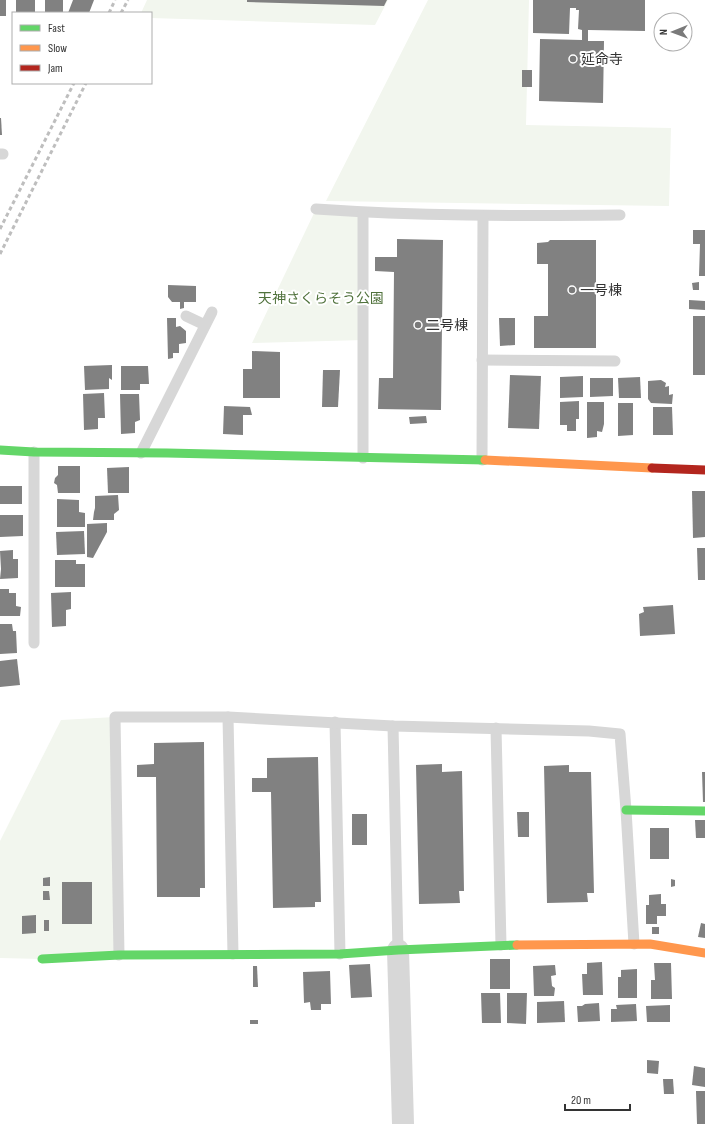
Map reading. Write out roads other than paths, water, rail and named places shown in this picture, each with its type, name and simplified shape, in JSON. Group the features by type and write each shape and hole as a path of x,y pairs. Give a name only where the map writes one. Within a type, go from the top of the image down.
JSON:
{"street":[{"path":"0,450 34,452 482,460 705,470"},
{"path":"626,810 705,811"},
{"path":"42,959 119,955 340,954 501,946 634,944 650,944 705,953"},
{"path":"398,950 403,1124"}],"lane":[{"path":"316,209 483,216 620,214"},
{"path":"363,212 363,458"},
{"path":"482,460 483,216"},
{"path":"141,453 212,312"},
{"path":"186,316 205,326"},
{"path":"482,360 615,361"},
{"path":"34,452 34,643"},
{"path":"119,955 115,717 228,717 393,726 589,731 620,734 634,944"},
{"path":"228,717 233,954"},
{"path":"336,722 340,954"},
{"path":"393,726 398,950"},
{"path":"496,728 501,946"}],"railway":[{"path":"109,12 115,0"},
{"path":"122,12 128,0"},
{"path":"0,229 73,84"},
{"path":"0,254 85,84"}],"place":[{"name":"延命寺","path":"573,59"},
{"name":"一号棟","path":"572,290"},
{"name":"二号棟","path":"418,325"}],"park label":[{"name":"天神さくらそう公園","path":"321,298"}]}
